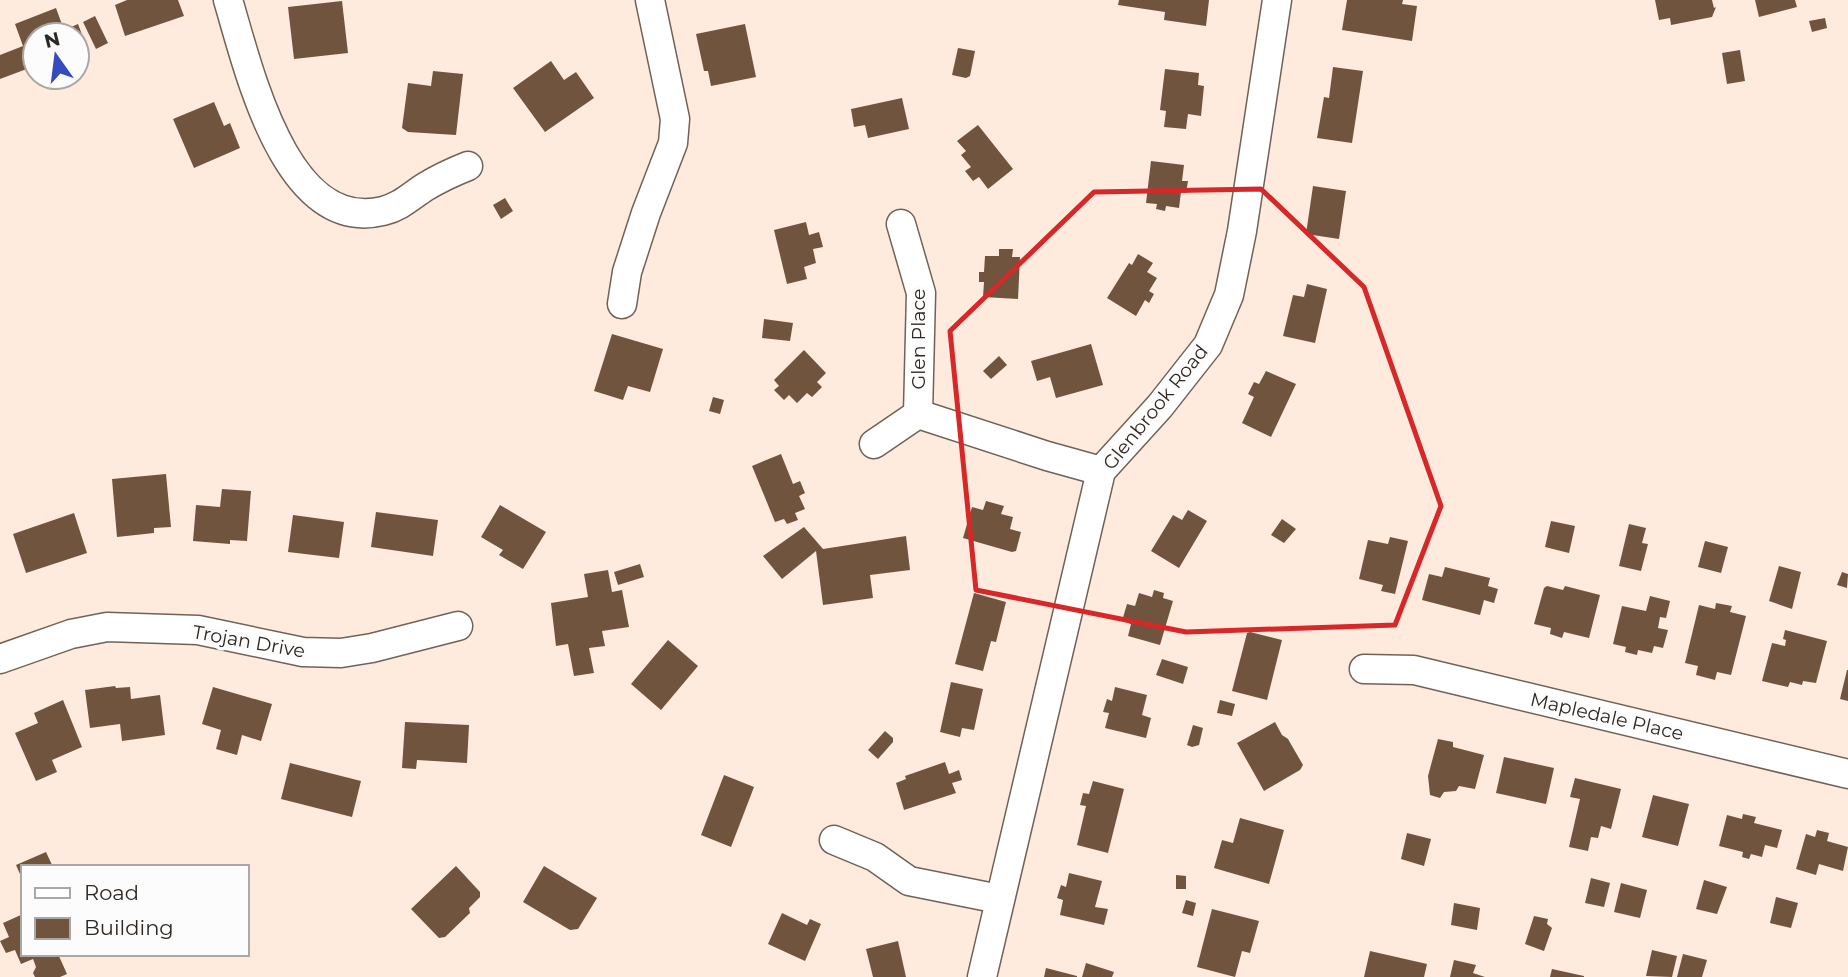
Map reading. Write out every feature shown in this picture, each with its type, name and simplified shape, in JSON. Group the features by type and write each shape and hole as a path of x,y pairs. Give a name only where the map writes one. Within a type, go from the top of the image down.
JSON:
{"street":[{"path":"228,0 258,100 286,158 299,178 315,193 337,207 354,212 386,211 468,166"},
{"path":"622,304 627,272 673,143 675,120 650,0"},
{"name":"Glenbrook Road","path":"982,977 1101,471 1160,406 1208,345 1229,295 1242,231 1277,0"},
{"name":"Glen Place","path":"901,224 921,293 918,414"},
{"name":"Glen Place","path":"918,414 1101,471"},
{"name":"Glen Place","path":"874,444 918,414"},
{"name":"Trojan Drive","path":"0,659 71,634 107,627 198,630 303,652 341,653 372,649 458,625"},
{"name":"Mapledale Place","path":"1364,669 1414,670 1848,774"},
{"path":"834,840 875,857 909,881 999,899"}],"highlighted area":[{"path":"1261,189 1364,287 1441,506 1395,625 1186,632 976,590 950,331 1094,192"}],"building":[{"path":"127,0 178,0 184,16 125,36 115,5"},
{"path":"1119,0 1209,0 1206,26 1164,20 1165,12 1118,5"},
{"path":"1347,0 1403,0 1402,4 1417,6 1412,41 1342,30"},
{"path":"1655,0 1712,0 1714,8 1716,7 1712,17 1671,25 1670,18 1659,20"},
{"path":"1755,0 1795,0 1797,7 1759,17"},
{"path":"342,1 348,53 294,59 288,7"},
{"path":"56,8 61,21 23,21"},
{"path":"95,16 108,43 96,49 91,39 91,21 85,21"},
{"path":"1825,18 1827,28 1812,32 1809,21"},
{"path":"21,22 21,40 15,24"},
{"path":"745,24 756,77 711,86 708,71 704,71 696,34"},
{"path":"21,47 21,71 0,79 0,55"},
{"path":"958,48 975,51 970,76 966,78 952,75"},
{"path":"1740,50 1745,81 1727,84 1722,53"},
{"path":"551,61 564,80 576,72 594,98 545,132 513,88"},
{"path":"1333,67 1363,71 1352,143 1317,138 1324,97 1329,98"},
{"path":"1165,69 1199,73 1198,85 1204,86 1201,116 1188,114 1186,129 1164,127 1166,111 1160,110"},
{"path":"433,71 463,74 456,135 408,132 402,128 408,83 431,86"},
{"path":"902,98 909,129 868,138 865,125 854,127 851,109"},
{"path":"214,102 224,126 230,123 240,148 194,168 173,119"},
{"path":"978,125 1013,169 988,189 979,177 973,181 965,171 971,167 961,155 966,151 957,141"},
{"path":"1151,161 1184,165 1182,181 1188,181 1186,193 1181,192 1179,208 1166,206 1165,211 1156,209 1157,204 1146,203"},
{"path":"1313,186 1346,191 1339,239 1306,234"},
{"path":"505,198 513,211 501,219 493,205"},
{"path":"806,222 809,235 819,232 823,247 813,249 816,263 804,267 807,279 787,284 774,230"},
{"path":"999,249 1013,249 1012,257 1020,257 1018,299 983,297 984,282 979,282 979,272 984,272 985,256 999,256"},
{"path":"1138,254 1153,263 1147,272 1157,278 1149,291 1154,294 1149,303 1145,300 1136,316 1107,298 1129,263 1132,265"},
{"path":"1307,284 1327,289 1315,343 1283,336 1293,295 1304,297"},
{"path":"764,319 793,323 790,341 762,338"},
{"path":"612,334 663,349 650,392 628,386 623,400 594,391"},
{"path":"1091,344 1103,385 1056,398 1050,377 1037,381 1031,361"},
{"path":"804,350 826,373 817,382 822,387 812,397 807,393 797,403 789,395 784,400 774,390 779,386 774,380"},
{"path":"999,356 1007,365 991,379 983,371"},
{"path":"1266,371 1296,384 1271,437 1242,423 1254,397 1248,394 1254,382 1259,384"},
{"path":"713,397 724,400 720,414 709,411"},
{"path":"781,454 793,484 800,481 805,493 799,496 805,509 795,513 798,520 787,524 784,519 775,522 752,466"},
{"path":"166,474 171,527 154,528 154,533 117,537 112,479"},
{"path":"222,489 251,491 247,541 230,540 230,544 193,541 196,505 220,507"},
{"path":"986,501 1004,506 1001,514 1013,517 1010,529 1021,532 1016,551 963,538 972,507 983,510"},
{"path":"500,505 546,532 523,569 499,555 503,550 481,537"},
{"path":"1188,510 1207,521 1179,568 1151,551 1173,515 1182,520"},
{"path":"376,512 438,520 433,556 371,547"},
{"path":"74,513 87,553 26,573 13,534"},
{"path":"293,515 344,522 339,558 288,552"},
{"path":"1282,519 1296,529 1284,543 1271,535"},
{"path":"1551,521 1575,526 1569,553 1545,547"},
{"path":"1629,524 1646,528 1642,543 1648,544 1641,571 1619,566"},
{"path":"804,527 823,549 906,536 910,570 870,575 873,598 823,605 816,551 782,579 763,556"},
{"path":"1390,537 1408,541 1395,594 1381,591 1383,585 1359,579 1368,540 1388,544"},
{"path":"1705,541 1728,547 1721,573 1698,567"},
{"path":"640,564 644,577 618,585 614,572"},
{"path":"1779,566 1801,572 1792,609 1769,601"},
{"path":"1445,567 1490,578 1488,586 1498,589 1494,603 1484,600 1480,615 1422,600 1429,574 1442,577"},
{"path":"608,570 612,592 622,590 629,627 602,631 605,646 589,648 594,673 574,676 568,644 556,646 551,603 588,597 584,574"},
{"path":"1842,572 1848,574 1847,588 1837,585"},
{"path":"1547,586 1563,590 1565,586 1600,595 1589,638 1564,632 1562,638 1550,634 1551,628 1534,624 1544,588"},
{"path":"1154,590 1164,593 1163,598 1173,601 1160,645 1128,636 1131,624 1122,621 1127,604 1135,606 1139,593 1152,597"},
{"path":"974,593 1006,602 996,642 991,641 983,671 955,664"},
{"path":"1650,596 1670,601 1666,618 1660,617 1658,628 1668,630 1663,648 1654,646 1652,653 1638,650 1637,655 1625,652 1626,647 1613,644 1622,606 1646,611"},
{"path":"1716,603 1732,606 1730,612 1746,616 1731,675 1717,672 1715,680 1696,675 1698,666 1685,663 1699,605 1715,609"},
{"path":"1785,630 1827,641 1816,683 1803,681 1802,685 1790,682 1788,687 1762,681 1772,643 1785,646"},
{"path":"1247,633 1282,640 1267,700 1232,691"},
{"path":"668,640 698,666 661,710 631,684"},
{"path":"1162,659 1188,667 1183,684 1156,675"},
{"path":"1848,670 1848,701 1840,699"},
{"path":"951,682 983,689 974,730 962,728 960,737 940,732"},
{"path":"130,687 131,699 160,695 165,735 122,741 120,724 90,728 85,690"},
{"path":"213,687 272,704 261,741 242,735 237,755 216,749 221,730 202,724"},
{"path":"1115,687 1147,695 1142,715 1151,718 1146,738 1105,728 1109,713 1103,712 1107,699 1112,701"},
{"path":"63,700 82,747 52,760 57,772 36,781 15,733 38,723 34,713"},
{"path":"1220,700 1235,704 1232,716 1217,713"},
{"path":"405,722 469,725 467,763 417,760 416,769 402,768"},
{"path":"1275,722 1303,765 1300,770 1264,791 1237,743"},
{"path":"1193,725 1203,728 1199,745 1192,747 1187,745"},
{"path":"885,731 893,738 893,742 878,759 868,750"},
{"path":"1438,739 1453,742 1453,747 1484,755 1475,789 1459,786 1456,791 1444,792 1440,798 1430,795 1428,776"},
{"path":"1504,757 1554,768 1546,804 1496,793"},
{"path":"945,762 949,774 959,770 962,780 952,783 956,793 904,810 896,783 906,779 905,776"},
{"path":"290,763 361,781 352,817 281,799"},
{"path":"724,775 754,787 731,847 701,835"},
{"path":"1575,778 1621,789 1611,829 1601,826 1598,838 1591,837 1588,851 1569,847 1580,799 1570,797"},
{"path":"1093,781 1124,789 1108,853 1077,845 1086,806 1080,805 1083,793 1089,794"},
{"path":"1653,795 1689,804 1678,846 1642,837"},
{"path":"1743,814 1756,817 1754,823 1782,830 1777,848 1765,845 1762,857 1751,854 1749,859 1742,857 1743,852 1719,846 1727,815 1742,819"},
{"path":"1240,818 1284,830 1269,884 1214,868 1222,840 1233,843"},
{"path":"1817,830 1829,833 1827,841 1848,847 1843,871 1819,864 1816,875 1796,869 1806,834 1815,837"},
{"path":"1407,833 1431,839 1424,866 1401,859"},
{"path":"46,852 52,865 21,865 21,876 16,865"},
{"path":"456,866 480,892 480,897 469,908 470,913 445,937 439,938 411,909"},
{"path":"544,866 597,898 578,929 570,930 523,902"},
{"path":"1069,873 1102,881 1095,907 1108,909 1104,925 1060,915 1063,900 1057,898 1061,885 1066,887"},
{"path":"1176,875 1186,876 1186,889 1176,889"},
{"path":"1591,878 1610,883 1604,907 1585,903"},
{"path":"1704,880 1727,887 1717,914 1696,909"},
{"path":"1621,883 1647,890 1640,918 1614,912"},
{"path":"1776,897 1798,903 1791,928 1770,923"},
{"path":"1186,900 1196,903 1193,916 1182,913"},
{"path":"1454,903 1480,908 1477,930 1451,925"},
{"path":"1212,909 1259,921 1250,953 1242,951 1235,977 1197,967"},
{"path":"782,913 807,925 810,919 821,924 805,961 768,944"},
{"path":"21,915 21,956 59,956 67,974 60,977 35,977 33,959 21,964 15,950 6,953 0,941 9,937 3,923"},
{"path":"1534,916 1548,919 1547,924 1552,928 1544,951 1525,944"},
{"path":"898,941 906,977 873,977 866,949"},
{"path":"1652,950 1677,956 1672,977 1646,976"},
{"path":"1370,951 1427,964 1424,977 1364,977"},
{"path":"1683,954 1707,960 1702,977 1677,977"},
{"path":"1454,960 1476,965 1473,973 1485,977 1450,977"},
{"path":"1086,963 1114,972 1112,977 1082,977"},
{"path":"1046,968 1077,976 1077,977 1044,977"},
{"path":"1552,969 1584,976 1584,977 1550,977"}]}
